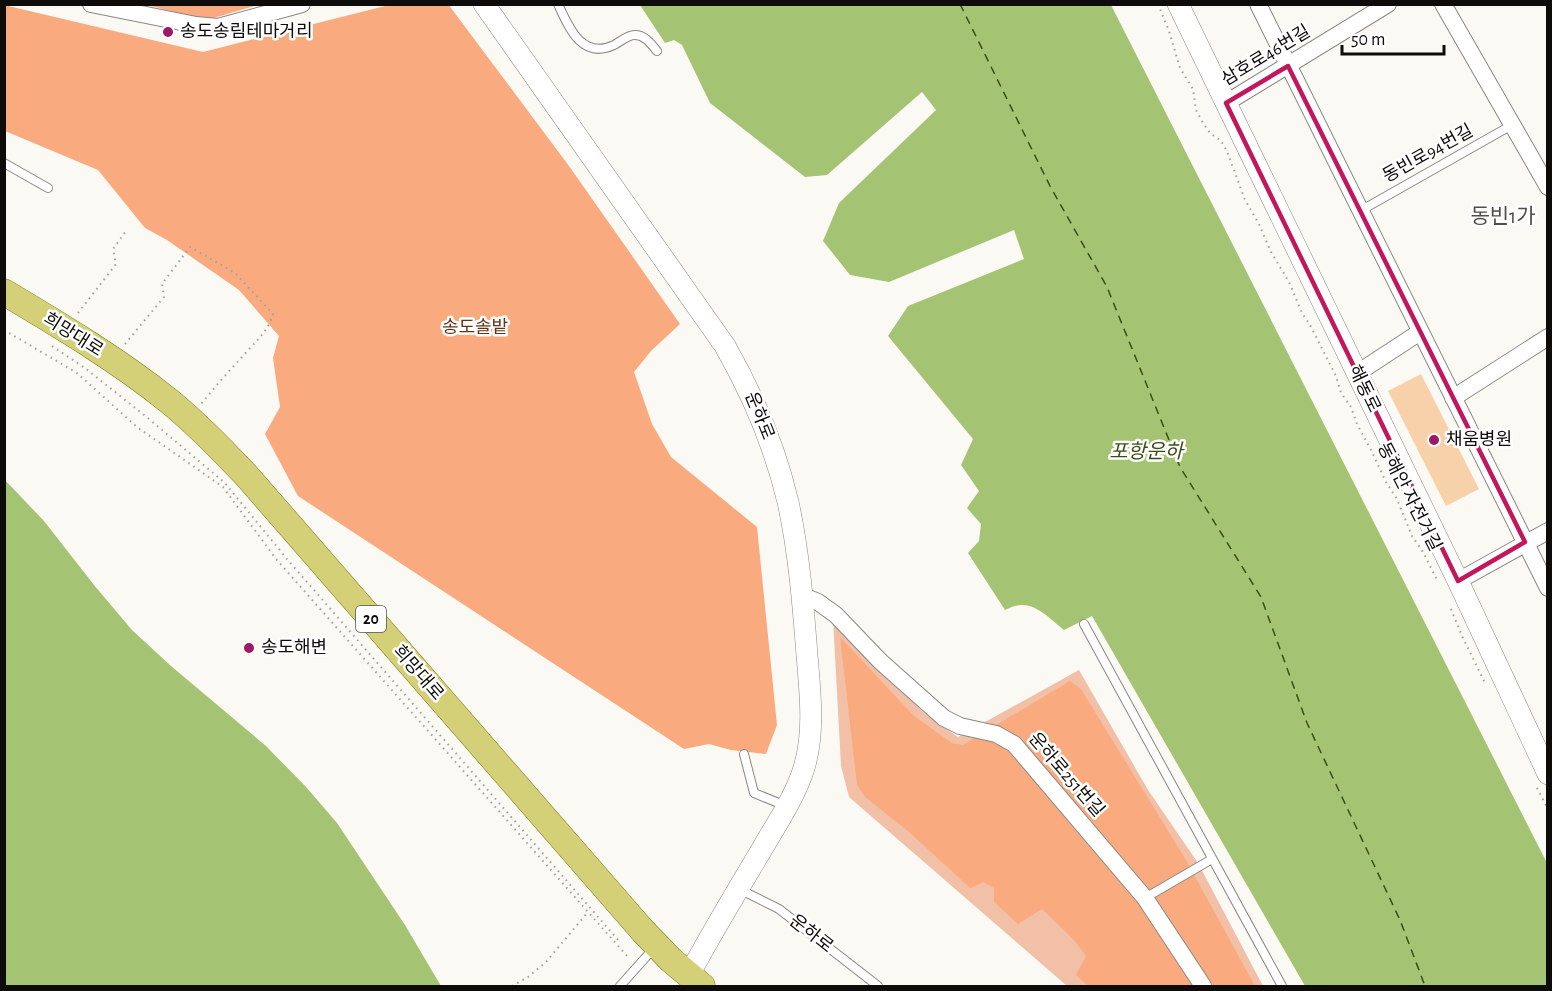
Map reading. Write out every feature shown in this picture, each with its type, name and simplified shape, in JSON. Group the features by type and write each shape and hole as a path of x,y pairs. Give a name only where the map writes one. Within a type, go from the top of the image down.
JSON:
{"main road":[{"name":"희망대로","path":"4,292 59,337 112,360 189,418 246,475 656,945 695,981"}],"street":[{"path":"91,4 196,25 218,27 302,4"},
{"name":"운하로","path":"484,4 725,346 745,382 763,424 783,481 792,522 808,675 810,722 808,753 787,806 738,888 695,981"},
{"name":"해동로","path":"1178,4 1356,374 1449,583 1543,782"},
{"path":"1258,4 1548,588"},
{"path":"1443,4 1548,187"},
{"name":"삼호로46번길","path":"1226,103 1380,7"},
{"path":"1356,374 1420,332"},
{"path":"1453,398 1548,337"},
{"path":"1449,583 1548,531"},
{"name":"운하로251번길","path":"801,595 818,602 836,615 879,662 944,718 960,726 996,734 1014,744 1145,898 1203,987"}],"lane":[{"path":"558,4 576,36 590,48 597,50 604,48 635,35 648,40 657,51"},
{"name":"동빈로94번길","path":"1360,211 1512,125"},
{"path":"4,163 48,188"},
{"path":"1084,624 1282,987"},
{"path":"744,754 754,793 787,806"},
{"path":"1145,898 1212,859"},
{"name":"운하로","path":"738,888 779,909 878,987"},
{"path":"620,987 656,945"}],"path":[{"name":"동해안 자전거길","path":"1158,4 1180,68 1193,89 1196,110 1203,123 1221,141 1227,152 1245,200 1333,369 1341,393 1351,407 1357,424 1396,499 1412,536 1449,583"},
{"path":"126,231 113,249 116,264 59,337 85,368 225,483 287,559 619,941"},
{"path":"112,360 164,297 162,284 190,248 235,273 273,314 271,323 189,418"},
{"path":"4,330 77,373 137,427 223,487 276,559 627,956"},
{"path":"1450,608 1487,687"},
{"path":"1543,782 1548,809"},
{"path":"512,987 546,962 588,912"}],"highlighted area":[{"path":"1288,66 1525,542 1458,581 1226,103"}],"shaded area":[{"path":"833,619 923,712 958,737 1079,670 1148,790 1198,863 1263,986 1067,986 849,797 841,766"}],"green space":[{"name":"송도솔밭","path":"448,4 569,166 680,324 651,351 634,372 652,424 671,457 757,527 777,725 766,754 731,750 709,744 684,749 298,496 265,434 280,407 273,358 279,336 239,290 167,240 145,228 98,170 5,131 4,5 203,52 389,5"},
{"path":"147,5 258,5 207,20"},
{"path":"840,637 914,716 952,743 963,745 1070,681 1081,689 1186,860 1255,986 1088,986 1076,975 1086,956 1074,940 1042,909 1018,924 994,902 994,888 984,882 970,888 909,832 865,797 857,785"}],"water":[{"name":"포항운하","path":"640,5 1111,5 1547,863 1547,986 1305,986 1092,616 1064,630 1044,613 1030,606 1014,606 1005,610 968,553 979,541 981,524 967,508 979,491 961,465 973,439 888,336 908,306 1024,259 1014,230 889,282 850,275 823,241 839,203 936,110 922,92 827,175 805,177 710,103 682,45 674,40 665,43"},
{"path":"4,479 44,521 132,630 266,746 307,788 337,823 405,925 441,986 5,986"}],"building":[{"name":"채움병원","path":"1421,374 1479,489 1446,506 1388,391"}],"ferry route":[{"path":"960,4 1050,186 1107,287 1180,467 1261,597 1307,723 1400,920 1425,986"}],"place":[{"name":"송도송림테마거리","path":"168,32"},
{"name":"채움병원","path":"1434,440"},
{"name":"송도해변","path":"249,648"}],"district":[{"name":"동빈1가","path":"1503,216"}]}
